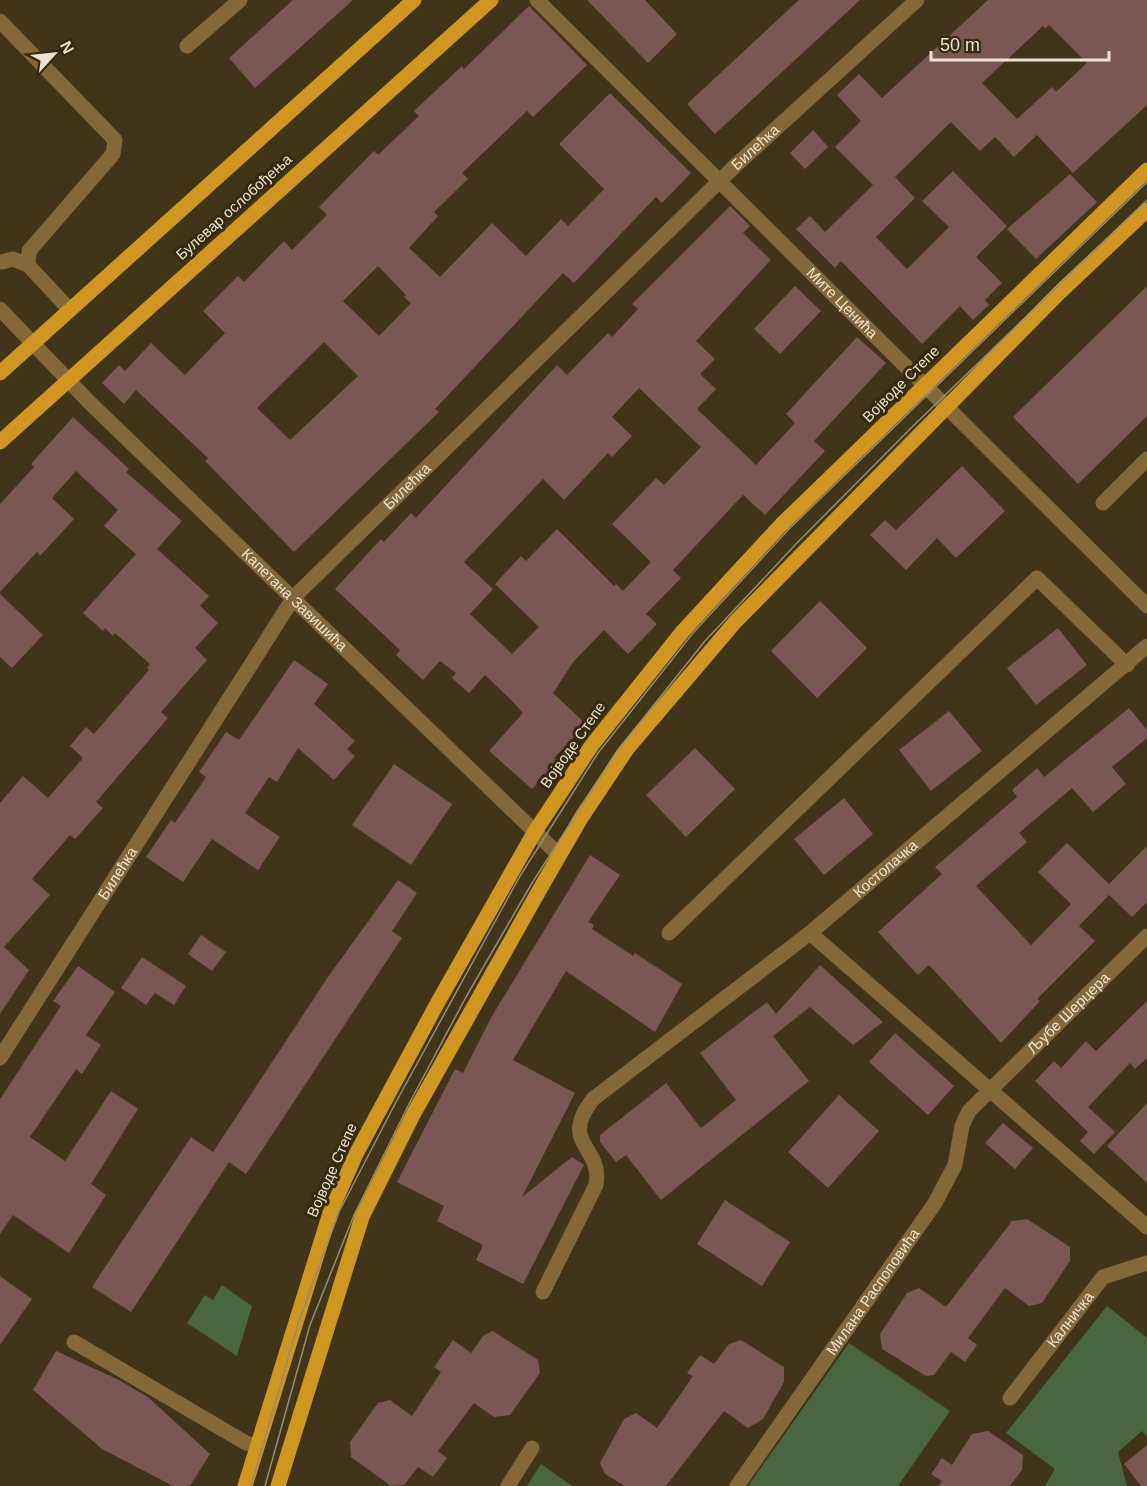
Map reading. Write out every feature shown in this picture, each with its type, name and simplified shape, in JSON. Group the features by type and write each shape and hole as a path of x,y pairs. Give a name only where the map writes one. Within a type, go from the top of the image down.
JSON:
{"main road":[{"path":"0,373 414,0"},
{"name":"Булевар ослобођења","path":"0,442 491,0"},
{"name":"Војводе Степе","path":"245,1486 330,1213 356,1154 534,833 592,745 683,631 781,525 1147,170"},
{"path":"278,1486 363,1217 414,1113 559,855 627,749 736,621 1059,293 1147,210"}],"street":[{"path":"188,46 240,0"},
{"name":"Мите Ценића","path":"537,0 1147,606"},
{"name":"Билећка","path":"0,1058 294,597 719,182 916,0"},
{"path":"0,21 115,140 113,154 29,251 28,265"},
{"path":"2,262 13,259 28,265 70,310"},
{"name":"Капетана Завишића","path":"0,309 68,380 559,855"},
{"path":"1103,503 1147,459"},
{"path":"669,933 1036,578 1127,665"},
{"name":"Костолачка","path":"543,1292 597,1185 598,1173 579,1136 578,1123 593,1100 810,933 1147,646"},
{"path":"810,933 1147,1227"},
{"name":"Љубе Шерцера","path":"990,1091 1147,936"},
{"name":"Милана Распоповића","path":"737,1486 935,1203 955,1165 964,1118 990,1091"},
{"name":"Калничка","path":"1010,1398 1103,1277 1115,1271 1144,1269"},
{"path":"74,1342 246,1443 257,1446"},
{"path":"508,1486 532,1448"}],"green space":[{"path":"222,1285 252,1306 237,1356 187,1323 205,1295 213,1300"},
{"path":"1107,1306 1147,1338 1147,1437 1142,1431 1118,1452 1127,1486 1045,1486 1055,1469 1006,1433"},
{"path":"849,1343 950,1411 898,1486 748,1486"},
{"path":"541,1464 572,1486 527,1486"}],"building":[{"path":"293,0 353,0 255,88 229,58"},
{"path":"587,0 645,0 677,34 648,63"},
{"path":"799,0 860,0 715,134 687,104"},
{"path":"988,0 1147,0 1147,105 1073,173 1037,135 1014,157 995,137 980,151 951,122 895,177 915,198 876,237 907,269 949,227 922,201 953,171 1007,226 976,257 1002,283 985,300 989,305 973,320 960,306 922,344 841,261 835,268 796,229 810,216 825,232 873,185 835,147 861,121 837,95 859,74 882,98","holes":["1049,25 1087,63 1056,92 1052,87 1017,119 982,83 1043,26 1045,29"]},
{"path":"529,6 587,65 533,117 527,111 462,173 468,179 434,212 438,216 409,248 440,277 492,223 526,256 561,219 568,226 604,189 559,144 610,93 691,173 662,203 656,197 574,283 563,273 435,409 439,412 294,552 205,461 208,458 136,390 124,404 102,383 119,365 125,371 151,343 185,375 225,333 203,311 238,276 244,282 284,241 292,250 327,215 319,207 374,151 378,155 419,116 414,111 462,66 464,69","holes":["378,266 411,303 379,336 343,301","324,342 358,376 290,440 257,408"]},
{"path":"813,130 828,147 805,169 790,153"},
{"path":"1070,174 1097,202 1036,259 1007,229"},
{"path":"730,206 750,226 743,233 771,260 696,341 715,359 700,374 716,389 697,409 756,465 795,423 786,414 857,337 886,363 814,441 825,451 765,515 743,495 673,570 681,578 646,614 657,624 628,654 604,630 574,661 553,693 586,724 554,758 557,761 532,789 489,751 523,713 511,700 485,675 469,693 452,678 456,673 440,661 423,680 396,655 400,650 335,589 381,539 384,542 411,513 416,518 557,365 567,375 608,333 612,337 638,309 632,304","holes":["639,388 701,447 664,485 656,478 612,524 651,562 623,591 616,584 614,586 557,529 526,561 521,556 495,584 539,627 512,654 470,614 493,589 464,562 543,479 564,500 608,453 612,457 632,436 612,417"]},
{"path":"795,286 821,311 780,354 754,329"},
{"path":"1147,286 1147,416 1078,484 1013,417"},
{"path":"73,417 129,469 126,472 182,521 157,549 209,596 200,606 218,623 195,648 207,660 161,712 168,718 96,802 103,808 75,839 70,835 32,879 50,895 4,947 29,970 0,1014 0,803 23,776 48,798 83,758 70,746 86,727 94,734 149,670 147,668 150,664 115,633 113,636 105,628 103,631 83,613 136,554 104,526 118,510 76,471 52,498 74,519 40,556 37,552 0,592 0,504 34,467 31,464"},
{"path":"962,466 1005,511 956,558 937,538 906,570 870,535 885,520 896,530"},
{"path":"0,594 43,635 12,668 0,657"},
{"path":"820,601 867,648 817,698 771,651"},
{"path":"1058,628 1087,665 1036,705 1007,668"},
{"path":"294,660 328,684 314,704 355,741 347,749 355,756 334,780 298,748 277,782 269,777 245,813 280,837 258,870 212,839 183,882 146,857 171,820 175,823 206,777 199,772 226,732 239,740"},
{"path":"1129,708 1147,730 1147,738 1112,767 1126,784 1093,812 1072,788 1019,833 1027,842 976,886 1031,945 1071,904 1038,872 1067,843 1109,884 1147,846 1147,902 1132,917 1109,895 1079,926 1095,941 1037,999 1040,1001 1001,1043 929,965 918,975 878,932 942,874 935,867 1017,797 1012,790 1037,768 1044,777"},
{"path":"949,711 982,751 931,791 899,750"},
{"path":"695,748 735,789 686,837 646,795"},
{"path":"394,764 452,804 411,865 352,825"},
{"path":"844,798 873,834 824,875 794,839"},
{"path":"590,855 620,875 588,922 594,925 592,929 633,956 635,953 682,984 655,1032 566,971 513,1060 575,1093 522,1197 572,1157 584,1165 523,1284 476,1260 483,1245 437,1221 444,1206 397,1182 455,1069 463,1073 492,1016"},
{"path":"398,880 417,893 392,931 402,938 246,1174 229,1162 131,1312 92,1287 191,1137 213,1152 328,977"},
{"path":"201,935 226,952 212,971 188,954"},
{"path":"142,957 186,986 174,1005 155,993 146,1005 121,988"},
{"path":"820,965 883,1022 853,1045 810,1007 773,1036 809,1081 661,1200 626,1155 616,1162 600,1142 600,1135 666,1083 701,1128 736,1100 700,1053 767,1002 776,1014"},
{"path":"78,966 115,992 86,1035 101,1045 82,1074 76,1069 30,1137 65,1161 111,1091 138,1109 91,1184 106,1195 69,1253 13,1215 0,1234 0,1099 61,1006 53,1001"},
{"path":"1147,1001 1147,1058 1135,1069 1130,1063 1088,1107 1115,1132 1094,1154 1080,1141 1088,1132 1035,1081 1054,1061 1061,1068 1086,1041 1096,1051"},
{"path":"895,1033 954,1086 928,1115 869,1062"},
{"path":"839,1095 879,1131 828,1188 788,1152"},
{"path":"1147,1103 1147,1183 1107,1146"},
{"path":"1003,1123 1033,1148 1015,1169 985,1143"},
{"path":"725,1200 790,1242 762,1286 697,1244"},
{"path":"1027,1219 1070,1247 1070,1261 1042,1303 1029,1306 1005,1288 968,1338 977,1345 965,1362 951,1352 934,1375 926,1376 882,1349 880,1334 907,1293 919,1288 946,1307 1012,1221"},
{"path":"0,1276 32,1299 0,1345"},
{"path":"493,1331 538,1360 540,1373 510,1415 494,1417 474,1403 438,1451 447,1458 433,1477 418,1467 404,1485 391,1486 351,1457 350,1442 378,1403 390,1400 412,1416 441,1372 434,1367 453,1340 471,1353 484,1335"},
{"path":"741,1340 784,1367 784,1382 763,1419 748,1428 724,1411 666,1486 625,1486 605,1474 600,1463 624,1419 636,1413 657,1428 693,1376 687,1373 700,1355 714,1364 729,1344"},
{"path":"56,1351 119,1380 149,1398 210,1454 190,1486 173,1486 102,1449 33,1390"},
{"path":"988,1431 1023,1455 1022,1470 1010,1486 938,1486 942,1481 931,1474 942,1458 952,1465 972,1434"},
{"path":"1147,1445 1147,1486 1141,1486 1124,1464"}],"tram line":[{"path":"251,1486 299,1321 339,1212 396,1102 520,876 598,753 693,633 789,529 1147,182"},
{"path":"265,1486 310,1325 354,1215 410,1102 466,997 532,883 617,751 705,641 796,544 913,426 1147,200"}]}
